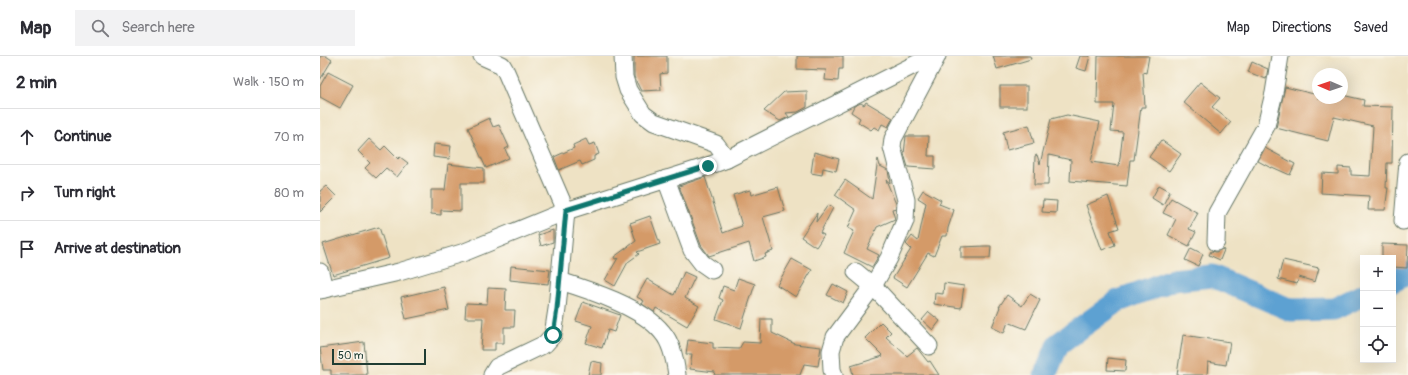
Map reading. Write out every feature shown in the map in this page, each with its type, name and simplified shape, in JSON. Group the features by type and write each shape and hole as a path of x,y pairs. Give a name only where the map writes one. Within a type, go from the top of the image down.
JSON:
{"street":[{"path":"482,56 502,65 506,72 566,210 560,281 553,335 550,340 497,368 492,375"},
{"path":"623,56 624,77 628,90 643,114 654,122 716,144 728,159"},
{"path":"320,272 322,290 398,272 465,252 566,210 728,159 932,56"},
{"path":"834,375 831,361 835,337 873,286 889,258 906,221 906,200 892,147 893,139 937,56"},
{"path":"1216,242 1217,213 1266,126 1274,93 1280,56"},
{"path":"1403,221 1408,162"},
{"path":"666,178 692,250 702,263 712,270"},
{"path":"856,272 873,286 929,346"},
{"path":"560,281 601,294 628,308 662,331 670,344 677,375"}],"building":[{"path":"320,56 326,56 332,60 320,80"},
{"path":"634,56 667,56 667,73 660,74 661,90 641,91 634,77"},
{"path":"797,56 843,56 843,69 839,69 838,81 825,80 826,70 797,69"},
{"path":"993,56 1030,56 1031,59 997,69"},
{"path":"1080,56 1090,56 1086,71 1076,68"},
{"path":"1098,56 1149,56 1146,73 1143,72 1145,107 1141,107 1134,160 1130,160 1127,186 1070,181 1071,160 1049,155 1048,185 1034,185 1035,156 1037,155 1040,164 1051,119 1067,115 1100,122 1091,162 1119,166 1123,132 1111,131 1114,104 1097,104"},
{"path":"1252,62 1268,69 1266,79 1248,72"},
{"path":"328,72 353,85 340,108 320,97 320,86"},
{"path":"1200,82 1220,98 1212,107 1231,122 1221,134 1183,102"},
{"path":"1000,86 1027,86 1027,107 1000,107"},
{"path":"1285,87 1312,94 1312,104 1348,104 1348,96 1364,100 1363,106 1393,107 1392,163 1387,163 1386,188 1388,188 1385,210 1368,210 1369,196 1321,193 1322,173 1338,174 1338,167 1351,168 1351,175 1370,176 1373,126 1334,117 1328,141 1276,128"},
{"path":"807,91 807,107 798,112 786,113 789,117 780,121 764,111 784,92"},
{"path":"866,102 893,118 888,127 882,124 879,130 874,127 871,130 858,122 860,118 851,112 854,106 861,103 864,105"},
{"path":"489,118 493,127 499,125 509,147 505,149 509,158 486,168 468,128"},
{"path":"1029,125 1034,143 1007,150 1003,132"},
{"path":"906,136 929,136 928,156 935,156 935,169 908,167 904,154"},
{"path":"369,139 381,150 385,146 398,159 400,157 408,163 397,177 386,168 376,178 365,168 370,163 358,151"},
{"path":"586,139 589,145 595,143 599,154 594,156 594,160 582,165 580,161 559,170 554,157 574,148 573,145"},
{"path":"1161,140 1181,154 1169,171 1149,157"},
{"path":"434,144 451,146 449,159 433,157"},
{"path":"1265,148 1295,164 1290,175 1272,167 1271,168 1258,161"},
{"path":"814,152 839,159 836,171 823,168 822,175 811,173"},
{"path":"878,159 880,166 888,170 890,183 886,180 896,204 896,208 892,209 895,219 877,227 867,249 879,255 872,267 844,253 854,231 848,228 856,210 835,195 845,180 872,199"},
{"path":"448,164 484,168 484,183 461,183 461,211 441,210 441,215 431,214 431,190 445,190"},
{"path":"705,177 723,233 742,226 733,195 750,190 751,195 778,187 785,211 763,217 773,251 765,254 766,257 754,261 749,243 709,256 701,245 679,186"},
{"path":"1159,185 1170,191 1163,205 1152,198"},
{"path":"326,186 336,196 320,212 320,191"},
{"path":"923,190 941,200 939,204 954,210 947,236 942,236 934,256 928,253 907,287 893,278 911,249 906,244 912,236 918,241 926,203 918,198"},
{"path":"1108,196 1119,228 1110,231 1115,245 1102,250 1086,205"},
{"path":"1171,198 1198,213 1189,229 1196,232 1189,246 1168,235 1176,219 1163,213"},
{"path":"1043,200 1057,201 1056,213 1042,212"},
{"path":"828,205 833,208 820,233 824,235 816,247 801,237 817,213 816,222"},
{"path":"650,216 660,244 637,252 639,254 628,262 615,286 605,280 618,258 615,259 614,257 636,241 630,223"},
{"path":"379,227 389,258 333,275 323,244"},
{"path":"553,230 553,242 541,246 538,235"},
{"path":"1382,244 1408,245 1407,268 1396,267 1396,255 1382,255"},
{"path":"991,246 990,258 961,258 961,247"},
{"path":"1191,248 1203,254 1198,266 1185,260"},
{"path":"1222,249 1224,250 1220,260 1209,255 1211,251 1216,252"},
{"path":"792,259 812,270 796,297 777,285"},
{"path":"1283,260 1319,268 1315,282 1299,277 1297,284 1278,279"},
{"path":"511,266 550,270 548,284 510,280"},
{"path":"684,272 695,277 685,298 699,306 687,326 656,308 654,312 642,304 644,301 637,297 647,279 674,295"},
{"path":"738,278 755,284 741,328 716,319 723,300 719,298 723,286 734,290"},
{"path":"944,283 964,286 961,308 934,304 935,293 943,294"},
{"path":"833,284 848,292 843,303 827,295"},
{"path":"444,287 449,310 406,319 401,297"},
{"path":"488,288 506,289 505,310 515,310 514,327 504,327 504,343 495,343 495,350 481,350 483,318 465,318 466,303 487,304"},
{"path":"1030,294 1040,300 1026,329 1008,322 1004,333 992,327 999,307 1007,295 1022,306"},
{"path":"583,302 620,315 614,332 608,330 602,348 586,343 592,326 576,321"},
{"path":"929,312 940,321 933,330 922,320"},
{"path":"761,319 772,319 772,333 795,344 821,347 818,366 804,364 800,375 714,375 715,372 690,369 692,354 686,354 688,340 713,343 713,348 739,349 743,342 760,343"},
{"path":"881,322 891,332 886,337 907,356 917,348 928,362 930,361 939,375 853,375 851,366 883,356 865,338"},
{"path":"1183,335 1230,342 1226,365 1208,362 1207,375 1177,375"},
{"path":"364,342 367,375 331,375 331,370 323,370 320,348"},
{"path":"1108,358 1126,360 1125,371 1107,370"},
{"path":"591,361 602,363 601,375 588,375"}],"waterway":[{"path":"1396,279 1408,273"},
{"path":"1045,375 1058,344 1118,301 1172,280 1212,276 1291,310 1334,309 1360,296"}],"route":[{"path":"553,335 557,309 566,210 708,166"}]}
